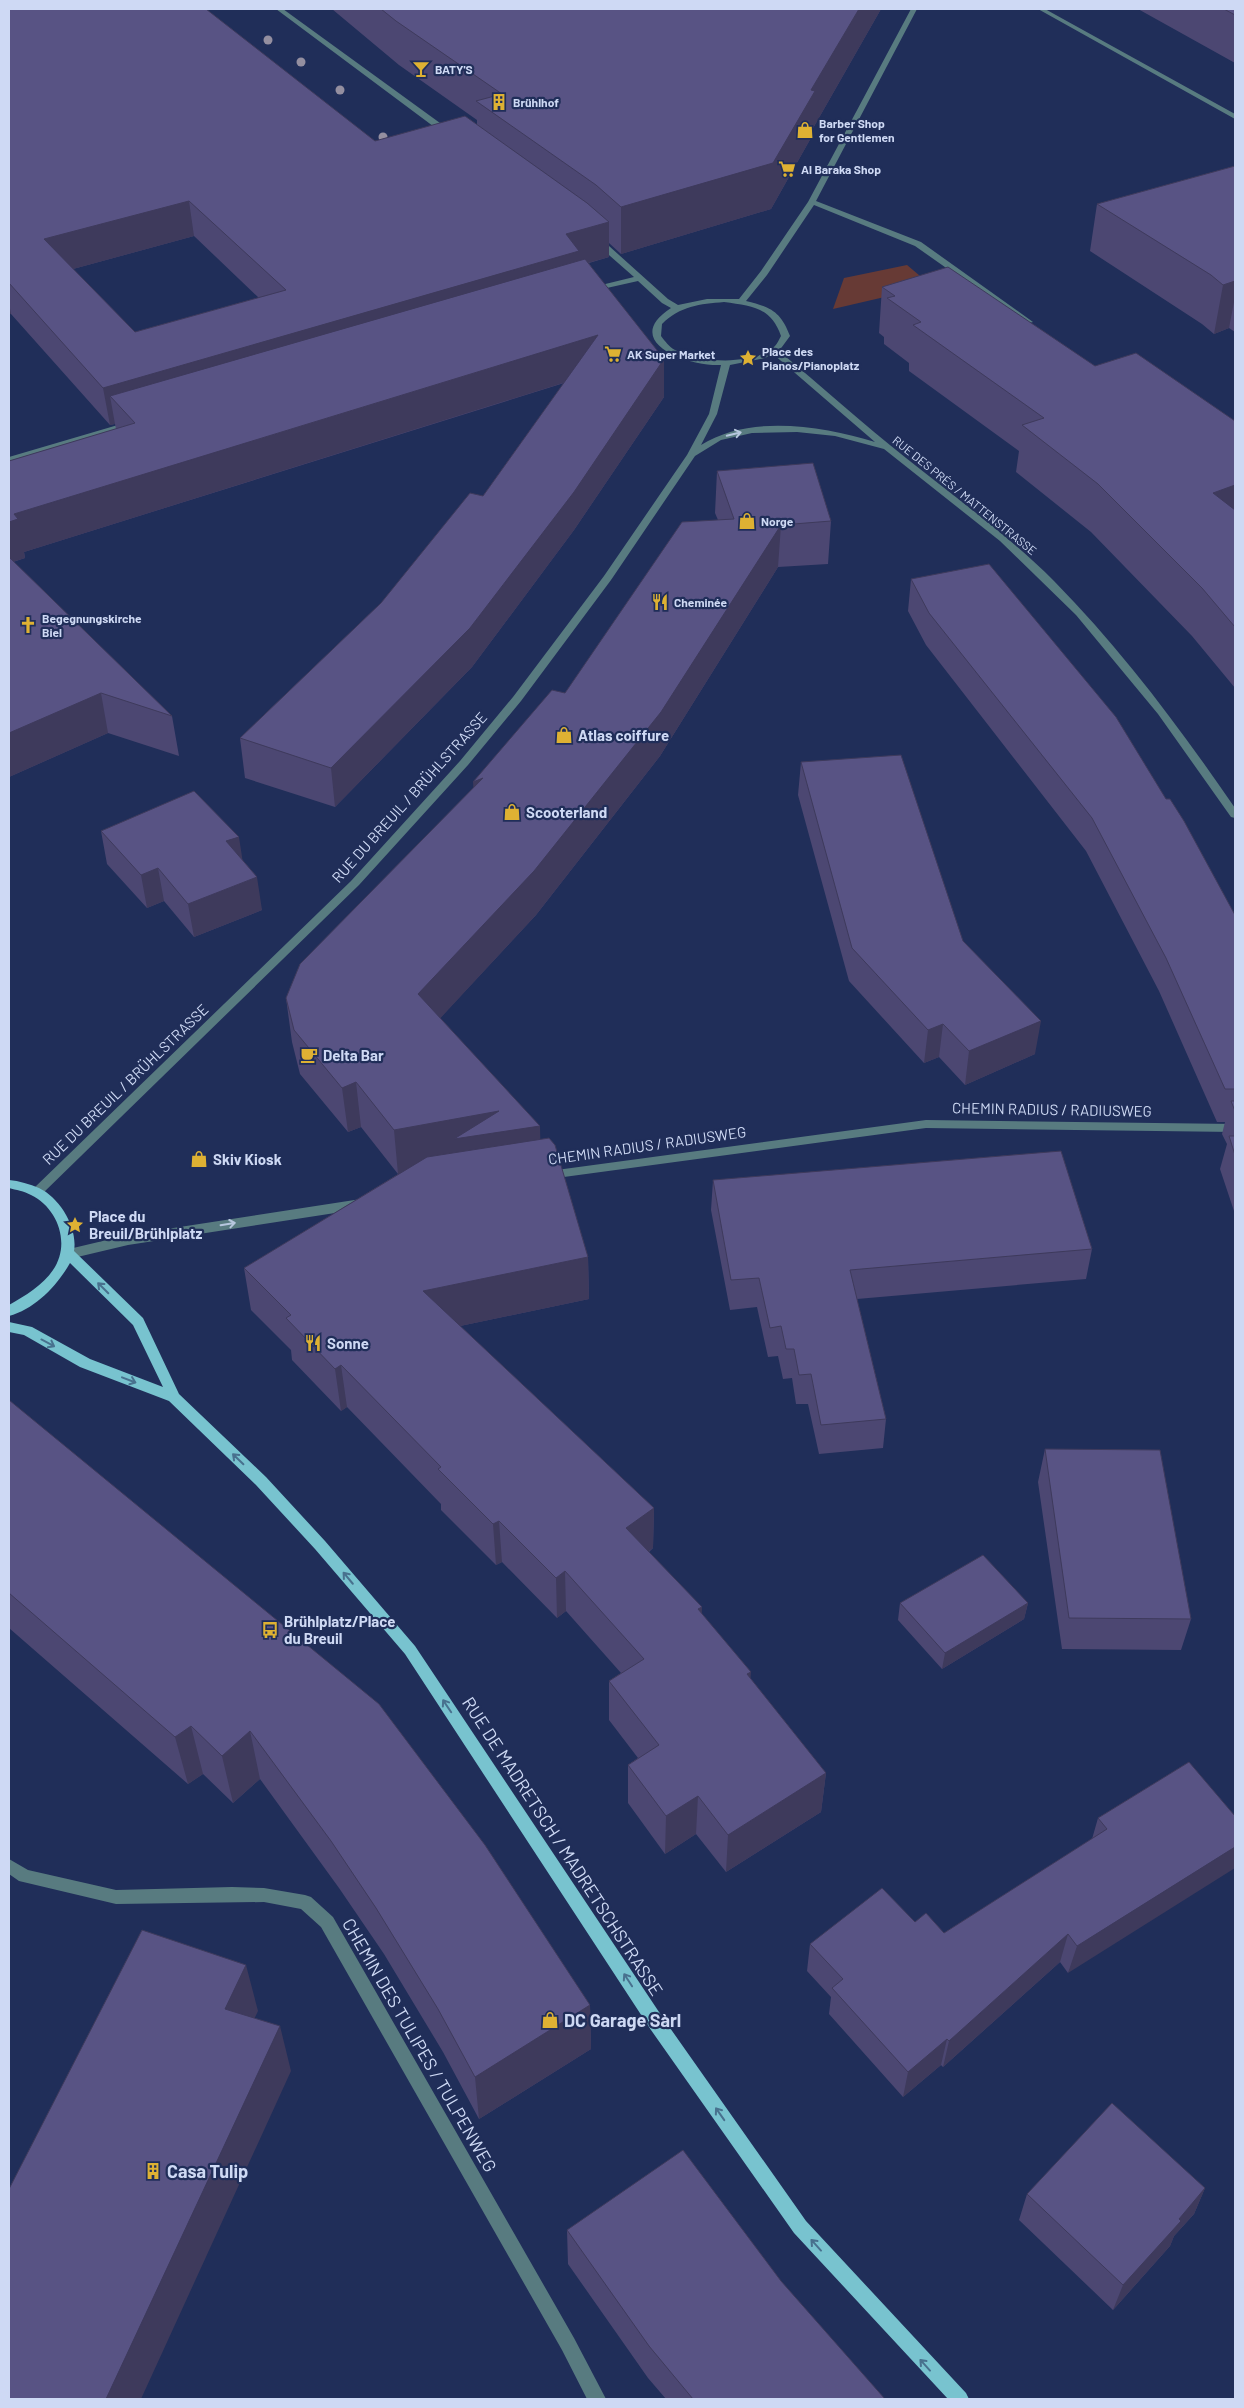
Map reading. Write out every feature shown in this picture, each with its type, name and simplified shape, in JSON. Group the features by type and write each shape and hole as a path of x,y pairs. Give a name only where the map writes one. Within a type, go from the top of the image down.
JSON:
{"main road":[{"path":"9,1184 37,1192 54,1207 69,1237 69,1254 58,1272 44,1288 25,1303 9,1311"},
{"name":"RUE DE MADRETSCH / MADRETSCHSTRASSE","path":"69,1254 138,1322 174,1397 268,1488 320,1545 410,1650 657,2024 800,2228 960,2399"},
{"name":"RUE DE MADRETSCH / MADRETSCHSTRASSE","path":"9,1327 27,1332 85,1363 174,1397"}],"street":[{"path":"279,9 458,140"},
{"path":"741,302 764,273 812,202 914,9"},
{"path":"1042,9 1235,117"},
{"path":"812,202 918,244 1036,326"},
{"path":"592,235 665,301 678,308"},
{"path":"582,292 641,278"},
{"path":"708,301 741,302 769,312 779,319 785,327 786,336 782,344 774,351 760,358 726,364 686,358 671,352 660,343 656,334 657,324 665,315 678,308 708,301"},
{"name":"RUE DES PRÉS / MATTENSTRASSE","path":"774,351 889,449 1019,553 1047,580 1125,665 1189,747 1235,815"},
{"name":"RUE DU BREUIL / BRÜHLSTRASSE","path":"37,1192 355,883 464,763 517,699 608,578 691,455 713,414 726,364"},
{"path":"9,460 140,421"},
{"path":"691,455 718,438 752,430 797,429 836,433 889,449"},
{"name":"CHEMIN RADIUS / RADIUSWEG","path":"533,1177 926,1124 1235,1128"},
{"path":"69,1254 128,1240 375,1202"},
{"name":"CHEMIN DES TULIPES / TULPENWEG","path":"9,1866 25,1876 116,1897 232,1894 264,1895 305,1902 327,1922 564,2335 597,2399"}],"shaded area":[{"path":"907,265 932,286 833,309 844,278"}],"building":[{"path":"9,9 206,9 375,141 465,116 587,203 609,222 566,234 579,251 103,388 9,283","holes":["189,201 286,290 135,332 44,239"]},
{"path":"381,9 859,9 811,90 815,91 773,163 621,207 596,185 476,101 502,94"},
{"path":"1224,9 1235,9 1235,15"},
{"path":"1235,166 1235,281 1223,285 1211,275 1097,204"},
{"path":"585,259 664,359 574,492 470,628 331,768 240,738 381,603 470,493 483,496 598,335 14,514 18,519 9,522 9,461 135,423 110,396"},
{"path":"948,267 1095,366 1136,353 1235,421 1235,485 1213,493 1235,510 1235,627 1202,588 1098,484 1022,425 1044,418 913,325 921,322 887,298 895,296 882,287"},
{"path":"813,463 831,521 781,525 661,712 534,871 418,994 540,1126 454,1139 499,1111 394,1130 356,1082 342,1088 294,1030 286,998 300,964 483,778 473,782 552,690 565,693 682,522 734,519 717,471"},
{"path":"9,557 172,716 101,693 9,733"},
{"path":"989,564 1116,717 1166,799 1170,799 1184,821 1235,915 1235,1089 1225,1089 1166,958 1092,818 929,613 911,579"},
{"path":"901,755 963,941 1041,1021 969,1051 943,1024 928,1030 852,948 801,762"},
{"path":"194,791 239,837 226,841 257,877 188,904 158,868 141,875 101,831"},
{"path":"1231,1101 1235,1101 1235,1111"},
{"path":"1229,1136 1235,1136 1235,1155"},
{"path":"549,1138 555,1145 588,1257 423,1291 654,1508 626,1528 702,1607 698,1609 751,1672 747,1674 826,1773 728,1835 698,1796 666,1816 628,1765 659,1745 609,1681 644,1659 565,1571 556,1578 499,1521 493,1524 438,1469 441,1467 341,1365 335,1369 286,1318 291,1315 244,1268 427,1157"},
{"path":"1061,1151 1092,1249 850,1270 886,1419 821,1425 811,1374 799,1375 794,1349 786,1349 781,1326 770,1328 759,1278 731,1280 713,1180"},
{"path":"9,1400 379,1704 485,1845 590,2005 475,2077 438,2009 376,1908 331,1841 250,1731 222,1756 191,1726 175,1737 9,1593"},
{"path":"1045,1449 1160,1450 1191,1619 1069,1618"},
{"path":"983,1555 1028,1603 945,1653 900,1603"},
{"path":"1189,1762 1235,1816 1235,1847 1077,1946 1068,1934 949,2041 947,2039 908,2072 832,1988 843,1979 810,1944 882,1888 915,1922 926,1913 944,1933 1107,1829 1098,1818"},
{"name":"Casa Tulip","path":"142,1930 246,1965 225,2009 280,2026 106,2399 9,2399 9,2189"},
{"path":"1112,2103 1205,2188 1179,2219 1181,2221 1123,2285 1027,2194"},
{"path":"683,2150 781,2281 885,2399 693,2399 649,2346 567,2230"}],"place":[{"name":"BATY'S","path":"421,69"},
{"name":"Brühlhof","path":"499,102"},
{"name":"Barber Shop for Gentlemen","path":"805,130"},
{"name":"Al Baraka Shop","path":"787,169"},
{"name":"AK Super Market","path":"613,354"},
{"name":"Place des Pianos/Pianoplatz","path":"748,358"},
{"name":"Norge","path":"747,521"},
{"name":"Cheminée","path":"660,602"},
{"name":"Begegnungskirche Biel","path":"28,625"},
{"name":"Atlas coiffure","path":"564,735"},
{"name":"Scooterland","path":"512,812"},
{"name":"Delta Bar","path":"309,1055"},
{"name":"Skiv Kiosk","path":"199,1159"},
{"name":"Place du Breuil/Brühlplatz","path":"75,1225"},
{"name":"Sonne","path":"313,1343"},
{"name":"Brühlplatz/Place du Breuil","path":"270,1630"},
{"name":"DC Garage Sàrl","path":"550,2020"},
{"name":"Casa Tulip","path":"153,2171"}]}
